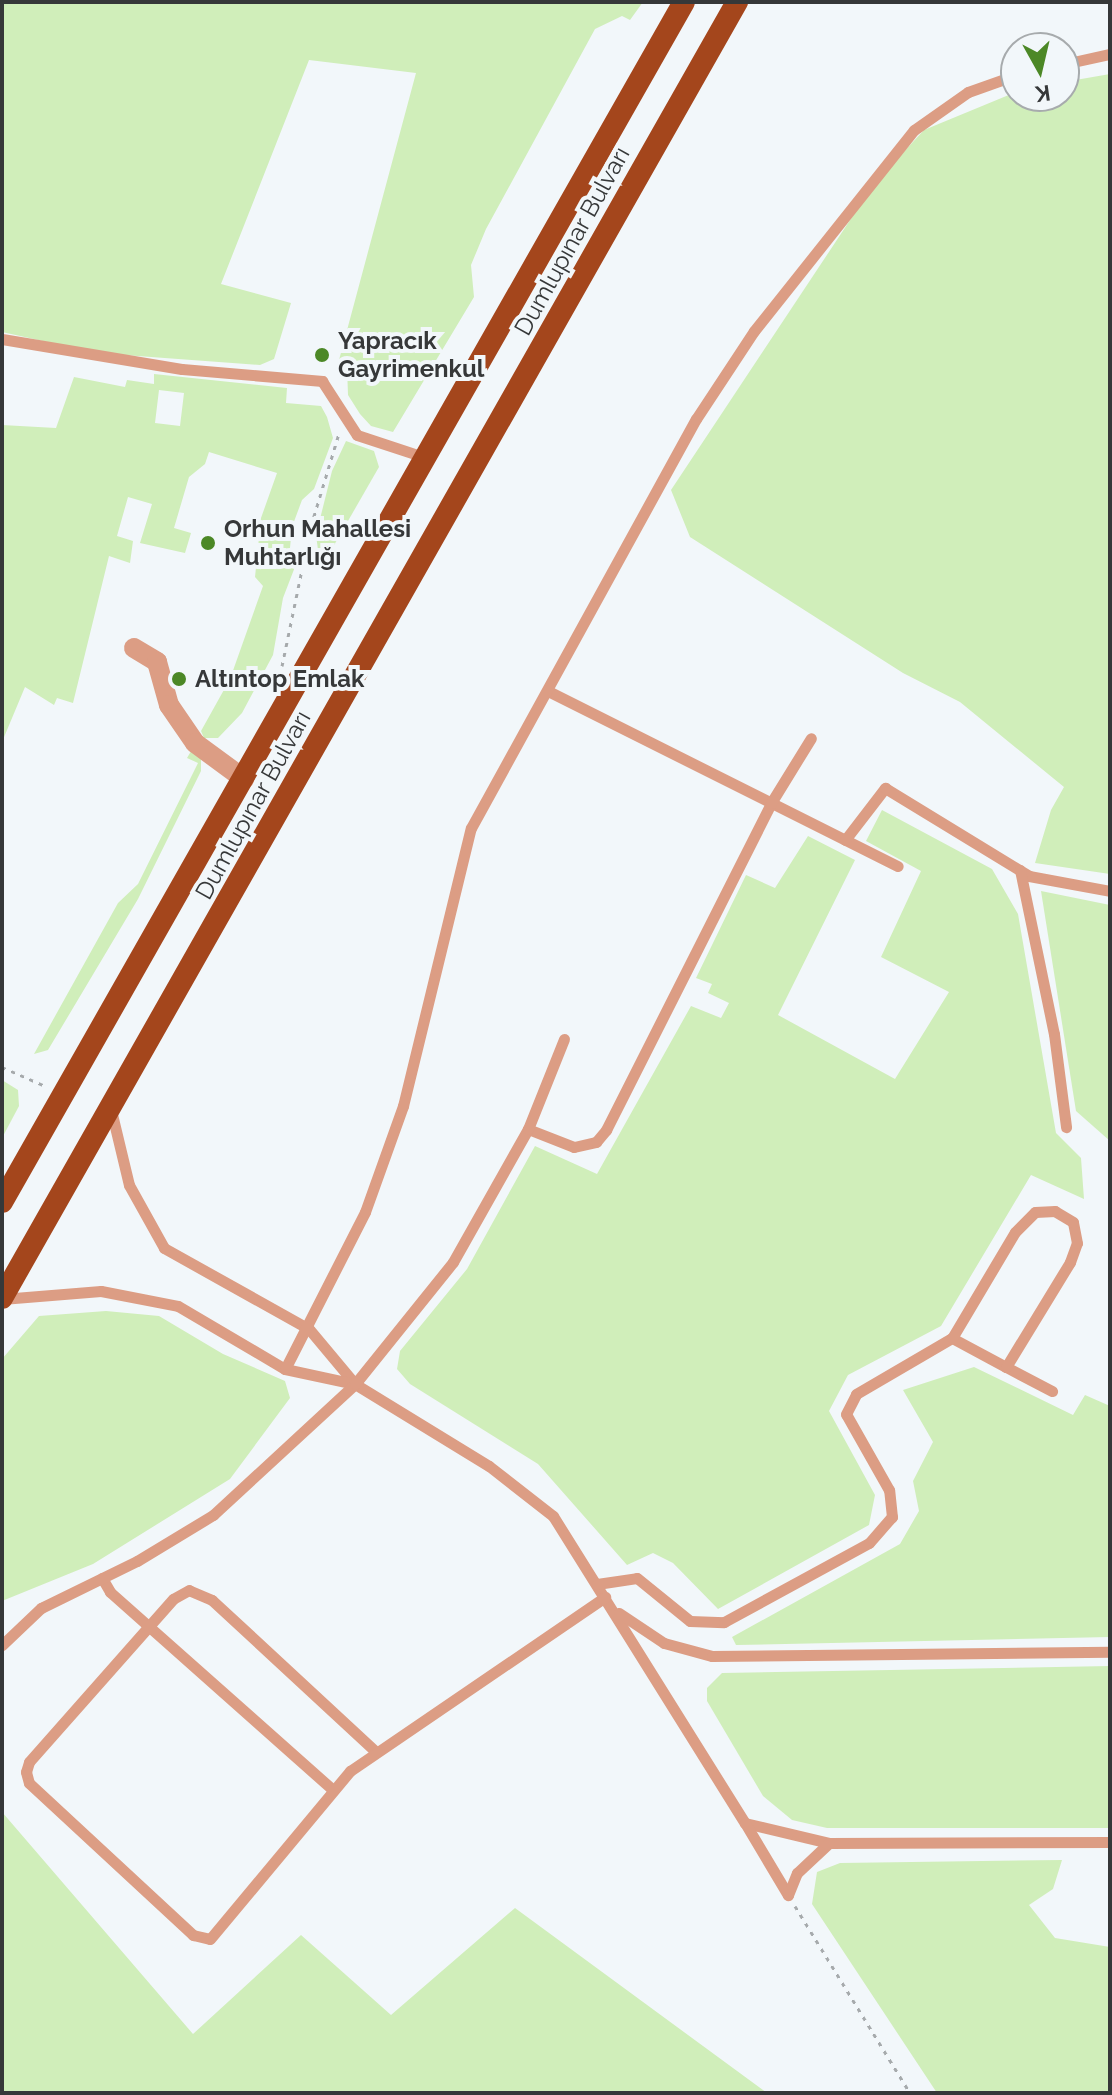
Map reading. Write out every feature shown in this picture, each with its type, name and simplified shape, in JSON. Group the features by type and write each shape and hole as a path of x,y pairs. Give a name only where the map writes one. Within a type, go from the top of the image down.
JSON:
{"highway":[{"name":"Dumlupınar Bulvarı","path":"2,1202 428,459 684,2"},
{"name":"Dumlupınar Bulvarı","path":"2,1298 737,2"}],"street":[{"path":"134,648 157,662 169,705 195,743 244,779"}],"lane":[{"path":"1080,61 1110,54"},
{"path":"285,1369 309,1329 365,1212 403,1106 471,828 696,419 754,331 914,130 968,92 1000,81"},
{"path":"2,339 182,369 322,381 357,435 428,459"},
{"path":"548,691 898,866"},
{"path":"528,1129 574,1147 596,1142 606,1130 771,803 811,738"},
{"path":"845,840 885,788 1020,870 1110,891"},
{"path":"1020,870 1054,1034 1066,1127"},
{"path":"2,1645 41,1608 102,1578 213,1515 355,1384 453,1262 528,1129 564,1039"},
{"path":"111,1110 129,1185 164,1248 309,1329 355,1384 489,1466 553,1516 615,1610 788,1895"},
{"path":"597,1584 637,1578 690,1621 724,1622 869,1543 892,1517 889,1490 846,1414 856,1394 952,1338 1015,1232 1035,1212 1055,1211 1073,1222 1077,1243 1006,1367"},
{"path":"2,1298 101,1291 178,1306 285,1369 355,1384"},
{"path":"952,1338 1052,1391"},
{"path":"102,1578 149,1627 332,1789"},
{"path":"375,1751 201,1592 189,1590 173,1599 29,1762 26,1772 29,1783 193,1935 210,1939 332,1789 375,1751 605,1597"},
{"path":"615,1610 664,1643 712,1656 1110,1652"},
{"path":"745,1823 829,1843 1110,1842"},
{"path":"788,1895 797,1873 829,1843"}],"path":[{"path":"281,671 311,526 338,440 341,409"},
{"path":"2,1067 64,1094"},
{"path":"788,1895 910,2093"}],"green space":[{"path":"2,2 643,2 630,20 622,16 595,29 486,229 471,265 474,297 393,432 371,426 360,414 348,395 347,367 339,360 416,73 309,60 221,284 291,303 274,359 260,365 97,353 2,332"},
{"path":"1110,74 1110,874 1035,863 1051,810 1064,787 960,702 903,673 690,537 671,490 874,184 924,130 1000,99 1000,112 1080,112 1080,79"},
{"path":"154,374 287,388 286,403 321,406 327,417 333,438 314,489 302,500 292,527 290,548 298,559 283,598 273,655 242,713 218,738 204,738 201,731 230,679 263,586 255,577 261,518 277,473 209,452 205,464 189,477 174,528 191,533 185,553 140,543 152,504 128,497 117,536 133,541 130,563 109,556 73,703 57,698 54,705 25,687 2,742 2,425 56,428 74,377 125,387 127,380 154,384","holes":["159,390 184,393 180,426 155,423"]},
{"path":"346,441 374,451 379,467 329,554 319,557 316,535 332,471"},
{"path":"194,746 201,757 201,771 138,899 48,1050 34,1054 118,903 138,884 198,763 187,758"},
{"path":"882,810 992,869 1018,914 1056,1133 1081,1158 1084,1199 1031,1175 941,1326 848,1375 829,1411 875,1495 869,1525 718,1609 673,1563 653,1553 627,1565 538,1464 410,1384 397,1369 400,1351 467,1269 535,1146 597,1174 691,1006 721,1018 729,1003 708,993 712,984 696,978 746,875 775,888 808,836 855,860 778,1015 895,1079 949,992 881,957 921,871 866,841"},
{"path":"1041,891 1110,905 1110,1141 1076,1111"},
{"path":"2,1080 18,1090 19,1106 2,1138"},
{"path":"106,1311 159,1316 223,1354 285,1381 290,1398 230,1479 93,1564 2,1601 2,1359 39,1316"},
{"path":"974,1367 1073,1415 1085,1395 1110,1406 1110,1637 736,1645 732,1637 900,1544 919,1511 913,1481 933,1442 903,1390"},
{"path":"1110,1666 1110,1828 827,1828 792,1820 763,1796 707,1701 707,1688 722,1673"},
{"path":"2,1812 193,2034 301,1935 391,2015 515,1908 767,2093 2,2093"},
{"path":"1062,1860 1053,1889 1029,1905 1055,1938 1110,1947 1110,2093 937,2093 812,1904 817,1872 840,1863"}],"place":[{"name":"Yapracık Gayrimenkul","path":"322,355"},
{"name":"Orhun Mahallesi Muhtarlığı","path":"208,543"},
{"name":"Altıntop Emlak","path":"179,679"}]}
